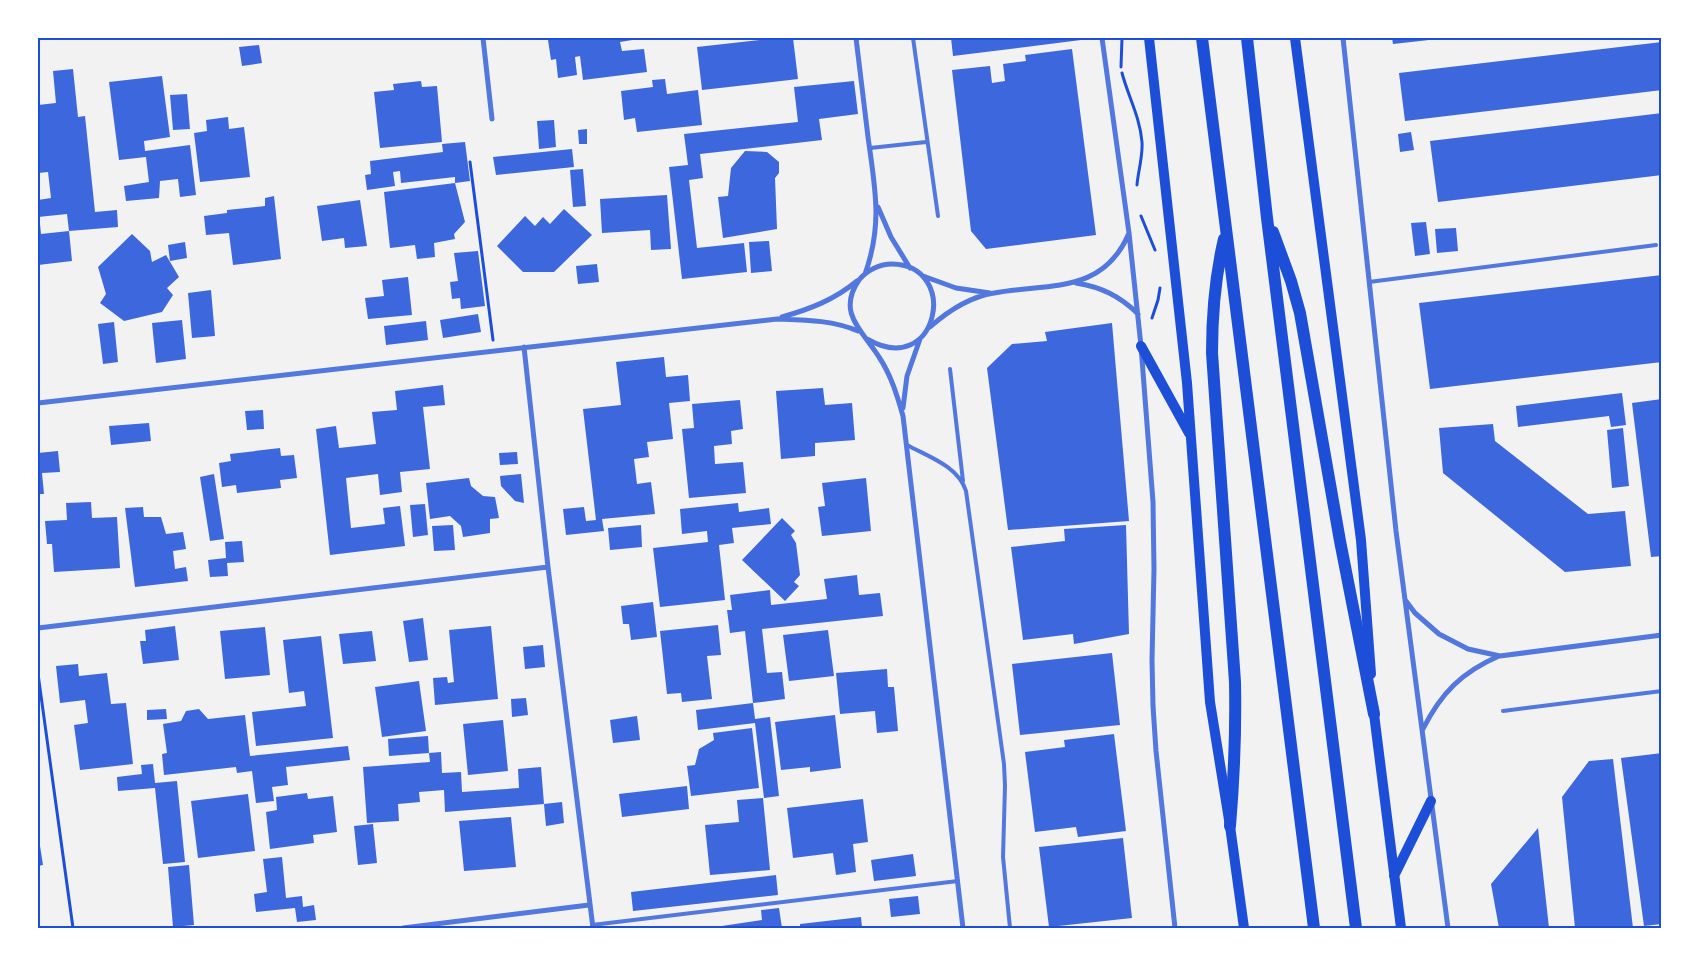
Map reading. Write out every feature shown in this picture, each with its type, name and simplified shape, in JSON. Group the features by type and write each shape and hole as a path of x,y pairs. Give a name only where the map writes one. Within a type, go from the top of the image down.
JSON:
{"main road":[{"path":"1150,38 1187,383 1210,702 1244,928"},
{"path":"1202,38 1314,928"},
{"path":"1247,38 1267,218 1356,928"},
{"path":"1296,38 1361,540 1374,714 1393,877 1401,928"},
{"path":"1267,218 1291,280 1300,313 1340,541 1374,714"},
{"path":"1226,232 1216,280 1212,353 1235,682 1236,730 1230,826"},
{"path":"1141,346 1191,436"},
{"path":"1393,877 1431,800"}],"street":[{"path":"483,38 492,119"},
{"path":"856,38 877,204 871,258 853,292 850,306 852,319 879,356 890,376 898,395 903,416 963,928"},
{"path":"1102,38 1130,233 1141,346 1153,502 1153,706 1175,928"},
{"path":"1343,38 1405,600 1448,928"},
{"path":"877,204 891,237 910,268"},
{"path":"866,339 877,345 894,348 911,344 920,338 929,327 959,306 979,297 993,293 1075,283 1089,278 1112,261 1130,233"},
{"path":"864,274 886,264 898,264 910,268 921,276 930,287 934,300 934,314 929,327"},
{"path":"921,276 956,288 993,293"},
{"path":"777,319 834,298 860,280"},
{"path":"1075,283 1103,289 1128,304 1138,314"},
{"path":"38,403 777,319 818,320 859,331"},
{"path":"903,416 903,396 907,376 920,338"},
{"path":"524,348 548,568 593,927"},
{"path":"38,628 548,568"},
{"path":"1405,600 1415,613 1439,634 1468,649 1500,656"},
{"path":"1423,729 1441,698 1454,684 1483,663 1500,656 1662,635"},
{"path":"404,928 589,905"}],"lane":[{"path":"913,38 926,142 938,216"},
{"path":"870,148 926,142"},
{"path":"1369,282 1656,245"},
{"path":"950,369 964,483 1004,764 1003,857 1010,928"},
{"path":"907,444 949,467 964,483"},
{"path":"1503,711 1662,691"},
{"path":"593,927 958,881"}],"path":[{"path":"1122,38 1121,72 1126,90 1138,118 1141,137 1141,159 1137,190"},
{"path":"470,162 494,351"},
{"path":"1139,209 1158,256"},
{"path":"1152,322 1160,284"},
{"path":"38,674 73,928"}],"building":[{"path":"571,38 645,38 620,42 622,51 644,49 647,72 583,80 580,56 575,57 577,75 558,78 556,59 551,60 548,40"},
{"path":"793,38 798,79 702,90 697,47"},
{"path":"951,38 1081,38 1081,40 953,56"},
{"path":"1392,38 1438,38 1438,39 1393,44"},
{"path":"1662,42 1662,90 1405,121 1399,73"},
{"path":"259,45 262,63 242,66 239,47"},
{"path":"1072,49 1096,235 986,249 971,231 952,70 990,66 992,83 1005,81 1003,64 1026,61 1025,55"},
{"path":"73,69 78,117 85,116 95,212 117,210 118,227 69,231 67,214 38,217 38,200 51,198 48,172 38,173 38,105 56,103 53,71"},
{"path":"162,76 170,137 144,141 145,151 190,145 196,195 180,197 178,179 160,181 159,198 126,201 124,186 149,182 146,157 119,160 109,82"},
{"path":"665,79 667,94 698,90 702,125 637,132 635,118 624,120 621,91 653,87 652,80"},
{"path":"421,81 422,87 437,86 442,142 380,148 374,92 394,90 393,84"},
{"path":"854,81 858,114 819,119 822,140 700,154 703,178 689,180 697,248 744,243 747,272 682,279 669,167 688,165 684,134 798,122 794,87"},
{"path":"187,94 190,129 173,130 170,95"},
{"path":"1662,113 1662,175 1438,202 1430,141"},
{"path":"228,117 229,129 244,127 250,177 200,182 194,133 207,131 206,120"},
{"path":"554,120 556,147 539,149 537,121"},
{"path":"587,129 587,144 579,144 578,130"},
{"path":"1411,132 1414,150 1400,152 1398,134"},
{"path":"465,142 470,181 455,183 455,177 401,183 400,171 393,172 395,186 367,190 365,175 371,174 370,161 443,152 442,144"},
{"path":"572,149 574,167 496,175 493,157"},
{"path":"745,151 767,152 779,162 779,173 775,178 777,229 723,238 718,197 728,196 731,168"},
{"path":"583,169 586,206 573,207 570,170"},
{"path":"455,183 465,222 454,234 455,239 434,243 435,257 417,259 415,245 390,248 384,192"},
{"path":"667,195 671,249 651,250 650,230 602,233 600,199"},
{"path":"274,196 281,259 233,265 229,233 206,235 204,216 227,213 227,210 265,206 265,198"},
{"path":"360,200 367,246 345,248 344,238 322,241 317,206"},
{"path":"564,209 592,235 554,272 523,272 497,246 525,216 535,226 543,217 550,224"},
{"path":"1426,222 1430,254 1415,256 1411,223"},
{"path":"38,224 40,224 41,234 69,231 72,261 38,265"},
{"path":"1456,228 1458,251 1437,253 1435,229"},
{"path":"132,234 150,251 152,262 166,255 179,277 167,288 173,295 162,312 124,321 100,303 106,294 98,267"},
{"path":"769,241 772,271 751,273 749,242"},
{"path":"185,242 187,258 170,261 168,245"},
{"path":"478,251 485,306 461,309 460,298 452,299 450,282 458,281 454,253"},
{"path":"597,264 599,282 578,284 576,266"},
{"path":"1662,275 1662,362 1430,389 1419,303"},
{"path":"408,277 412,315 368,319 365,298 384,296 382,280"},
{"path":"211,290 215,336 192,338 188,293"},
{"path":"478,314 481,332 443,338 440,320"},
{"path":"182,320 186,359 156,363 152,323"},
{"path":"426,321 428,340 386,345 384,326"},
{"path":"114,322 118,362 103,364 98,324"},
{"path":"1112,323 1129,521 1008,530 987,368 1012,344 1047,341 1045,332"},
{"path":"664,357 666,377 688,375 690,401 669,403 673,439 647,442 649,457 634,459 637,484 651,482 655,514 602,519 604,531 566,535 563,509 584,507 586,521 596,520 583,409 621,405 616,362"},
{"path":"443,385 445,405 423,407 430,469 400,472 402,492 380,495 378,474 346,478 351,528 385,524 383,508 400,506 405,546 330,555 316,429 336,426 339,448 376,444 372,412 397,410 395,391"},
{"path":"823,388 825,405 852,403 855,440 815,443 815,456 781,459 776,391"},
{"path":"1622,393 1626,425 1611,427 1609,416 1518,427 1516,406"},
{"path":"1662,399 1662,556 1651,557 1632,403"},
{"path":"740,400 743,429 731,431 732,444 714,446 715,464 743,462 746,493 689,498 682,429 694,428 692,404"},
{"path":"263,410 264,429 247,430 245,411"},
{"path":"149,423 151,441 111,445 109,426"},
{"path":"1493,424 1495,441 1588,514 1625,511 1631,566 1565,572 1443,473 1439,428"},
{"path":"1623,428 1629,486 1612,488 1607,430"},
{"path":"280,448 281,456 294,455 297,478 280,480 281,488 237,493 236,485 222,487 219,463 231,461 230,454"},
{"path":"58,451 60,472 42,473 44,494 38,494 38,453"},
{"path":"517,452 518,464 500,465 499,453"},
{"path":"214,474 224,539 210,541 200,477"},
{"path":"521,474 524,503 515,501 501,486 500,476"},
{"path":"469,478 471,486 483,496 495,497 499,518 490,519 490,533 463,537 461,526 450,516 430,519 426,483"},
{"path":"866,478 871,531 822,536 818,507 825,506 822,483"},
{"path":"91,502 92,518 117,517 120,568 54,572 52,544 47,544 45,521 67,520 66,503"},
{"path":"738,503 739,512 769,508 771,524 732,528 734,543 719,545 725,600 660,607 653,548 708,542 707,531 682,534 680,509"},
{"path":"425,504 428,535 413,537 410,505"},
{"path":"143,507 144,517 161,517 166,534 183,532 186,549 173,551 175,569 186,567 188,581 135,587 125,508"},
{"path":"782,518 795,531 791,535 796,543 800,575 794,582 799,586 785,601 742,560"},
{"path":"453,525 455,550 434,551 432,526"},
{"path":"641,525 642,547 610,550 608,528"},
{"path":"1126,525 1129,634 1074,644 1073,634 1023,640 1011,547 1065,541 1064,529"},
{"path":"242,541 244,562 227,563 228,576 210,577 208,560 226,558 225,542"},
{"path":"857,575 859,595 880,593 883,616 762,629 767,673 782,672 785,699 753,703 745,631 730,633 727,610 732,610 730,595 770,590 771,605 827,599 824,579"},
{"path":"653,602 657,637 631,640 629,624 623,624 621,606"},
{"path":"423,618 428,660 409,662 403,621"},
{"path":"718,625 721,655 707,656 712,699 682,702 681,693 667,694 660,631"},
{"path":"175,626 179,660 143,664 140,641 146,641 145,630"},
{"path":"491,626 498,699 435,705 433,678 447,677 448,683 454,682 449,630"},
{"path":"265,627 270,675 225,679 220,631"},
{"path":"828,630 834,676 789,681 783,635"},
{"path":"372,631 376,661 343,664 339,634"},
{"path":"321,636 333,738 256,746 252,712 306,706 304,691 289,693 283,640"},
{"path":"543,645 545,667 525,669 523,647"},
{"path":"1112,653 1120,725 1020,735 1012,664"},
{"path":"78,664 79,676 107,673 111,704 126,703 133,764 80,770 74,725 88,723 85,700 60,703 56,666"},
{"path":"887,669 888,687 894,687 898,731 877,733 875,711 840,714 836,673"},
{"path":"419,681 426,731 382,737 375,687"},
{"path":"526,698 528,715 512,717 511,699"},
{"path":"753,703 755,719 770,717 779,796 764,798 755,723 698,730 696,710"},
{"path":"166,709 167,719 147,720 147,710"},
{"path":"199,709 208,719 245,715 250,756 348,746 350,760 286,767 288,785 272,787 274,801 256,803 252,771 237,773 236,767 164,775 162,754 167,753 163,724 181,721 186,711"},
{"path":"835,715 841,768 810,772 810,767 781,770 775,722"},
{"path":"637,716 640,740 613,743 610,720"},
{"path":"503,720 508,771 468,775 463,724"},
{"path":"752,728 759,788 691,796 687,766 695,765 699,749 714,740 713,733"},
{"path":"1114,734 1126,831 1078,837 1076,827 1035,832 1025,752 1065,747 1064,740"},
{"path":"428,736 429,753 389,756 388,739"},
{"path":"441,752 442,773 461,772 462,792 519,788 518,769 541,767 544,804 445,812 444,790 419,792 420,802 398,804 399,821 367,823 363,767 430,762 429,753"},
{"path":"1662,753 1662,924 1644,926 1621,758"},
{"path":"1613,759 1633,928 1575,928 1562,797 1589,761"},
{"path":"153,764 155,783 177,781 185,862 163,864 155,788 118,791 117,777 142,774 141,765"},
{"path":"687,786 689,809 622,817 619,794"},
{"path":"307,793 308,799 333,796 337,832 313,835 314,843 270,849 266,812 277,810 276,797"},
{"path":"248,794 255,851 198,858 191,801"},
{"path":"763,798 770,870 710,875 705,825 739,822 737,800"},
{"path":"863,799 868,842 853,844 856,872 836,875 833,853 793,858 787,808"},
{"path":"562,802 564,823 546,826 544,804"},
{"path":"511,817 516,867 464,871 459,821"},
{"path":"373,824 377,863 358,865 354,826"},
{"path":"1538,828 1549,928 1499,928 1491,884"},
{"path":"38,833 43,865 38,866"},
{"path":"1123,838 1132,918 1049,927 1039,847"},
{"path":"913,854 916,876 874,881 871,860"},
{"path":"282,857 286,898 302,896 303,907 314,905 316,920 297,922 295,908 256,912 254,894 267,892 263,859"},
{"path":"189,865 194,925 173,927 168,867"},
{"path":"776,875 778,895 633,911 631,892"},
{"path":"918,896 920,914 891,917 889,899"},
{"path":"779,908 782,928 714,928 762,920 761,910"},
{"path":"861,917 862,928 800,928 800,924"}]}
